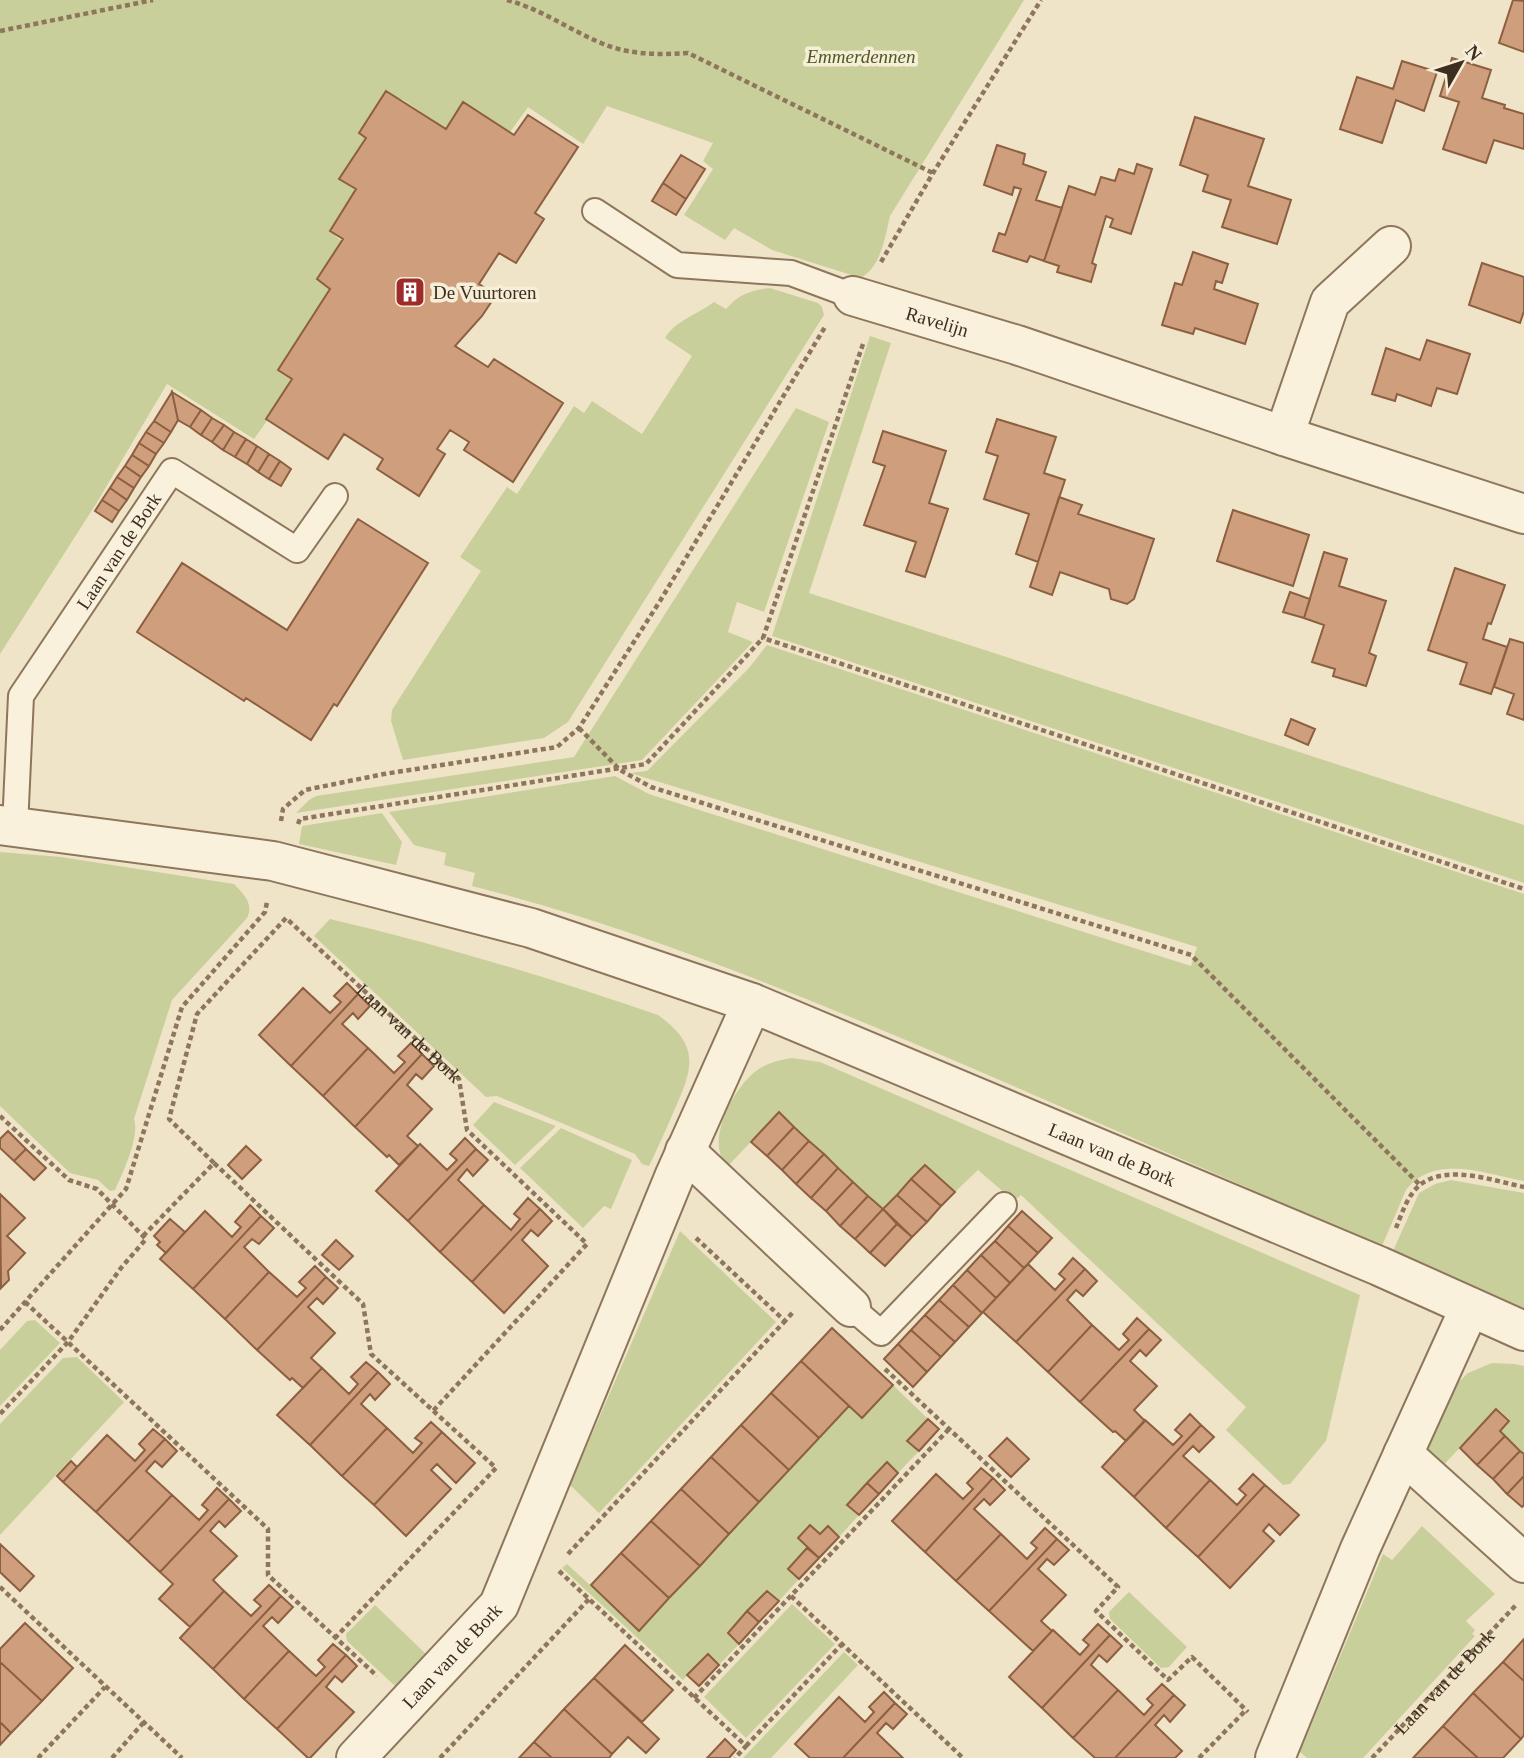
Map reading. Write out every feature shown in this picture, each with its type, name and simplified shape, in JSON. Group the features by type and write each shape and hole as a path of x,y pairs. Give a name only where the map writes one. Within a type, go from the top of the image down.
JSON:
{"street":[{"path":"1284,436 1330,302 1391,246"},
{"name":"Ravelijn","path":"865,300 1017,345 1524,514"},
{"name":"Laan van de Bork","path":"7,826 281,862 531,928 752,1003 1378,1266 1524,1331"},
{"name":"Laan van de Bork","path":"356,1758 499,1605 685,1151 752,1003"},
{"path":"685,1151 851,1307"},
{"path":"1278,1750 1360,1549 1470,1307"},
{"path":"1403,1454 1524,1563"}],"lane":[{"name":"Ravelijn","path":"595,211 677,265 791,274 865,300"},
{"name":"Laan van de Bork","path":"7,826 21,696 173,471 297,550 335,496"},
{"path":"851,1307 881,1333 1004,1205"}],"path":[{"path":"0,31 153,0"},
{"path":"507,0 522,4 604,45 651,55 688,52 933,173"},
{"path":"0,1330 126,1189 182,1007 265,912 281,862 300,819 646,764 763,638 865,300 880,263 1041,0"},
{"path":"335,1637 496,1468 371,1354 363,1304 169,1119 197,1014 296,908 281,862 283,809 305,790 384,774 556,747 579,727 660,601 831,317 865,300"},
{"path":"763,638 1524,889"},
{"path":"579,727 620,770 651,787 1191,955 1420,1185 1443,1175 1461,1175 1524,1187"},
{"name":"Laan van de Bork","path":"286,918 459,1079 467,1130 587,1244 433,1411"},
{"path":"0,1115 69,1180 97,1189 146,1239 121,1268 68,1342 0,1414"},
{"path":"143,1236 214,1163"},
{"path":"687,1229 785,1321"},
{"name":"Laan van de Bork","path":"25,1302 268,1529 268,1574 379,1679"},
{"path":"555,1568 800,1305"},
{"path":"878,1363 1118,1587 1096,1611 1168,1680 1192,1657 1246,1710 1278,1750"},
{"path":"694,1698 949,1429"},
{"path":"525,1540 746,1746"},
{"path":"0,1587 181,1758"},
{"path":"791,1596 963,1758"},
{"path":"440,1758 589,1599"},
{"name":"Laan van de Bork","path":"1372,1758 1516,1604"},
{"path":"735,1758 842,1644"},
{"path":"38,1758 105,1687"},
{"path":"1199,1758 1246,1710"},
{"path":"112,1758 144,1723"}],"green space":[{"name":"Emmerdennen","path":"0,0 1024,0 890,216 878,259 861,278 772,250 734,228 725,240 684,215 713,169 703,161 713,143 607,106 583,144 528,107 508,135 451,132 402,99 350,176 367,189 335,236 346,244 351,296 262,428 254,439 167,384 96,504 0,654"},
{"path":"770,288 818,303 824,315 568,722 544,738 403,760 391,721 392,710 481,571 460,557 507,487 517,494 574,406 584,413 592,401 642,434 692,356 665,338 670,332 714,302 726,309 746,294"},
{"path":"870,336 891,343 809,593 1524,825 1524,883 772,636"},
{"path":"796,408 829,422 764,612 737,602 728,632 753,642 642,760 296,813 316,796 574,757"},
{"path":"767,645 1524,894 1524,1181 1461,1169 1431,1172 1406,1190 1382,1246 789,992 600,923 472,886 475,873 444,865 446,853 414,845 389,812 615,776 649,794 1191,966 1197,947 630,773 647,771 749,668"},
{"path":"382,813 402,842 396,865 299,844 302,826"},
{"path":"0,852 61,857 234,884 249,904 247,918 172,1000 134,1119 135,1135 130,1154 115,1190 110,1191 98,1180 70,1173 0,1106"},
{"path":"330,919 496,963 658,1015 681,1037 687,1048 689,1070 681,1096 649,1166 642,1164 635,1154 497,1096 486,1097 314,936"},
{"path":"792,1058 820,1062 1360,1295 1326,1441 1290,1484 1283,1485 1226,1430 1246,1407 1021,1195 1014,1201 978,1170 955,1192 925,1165 883,1209 779,1112 728,1166 721,1156 719,1144 724,1116 731,1102 756,1071 773,1062"},
{"path":"494,1102 556,1126 515,1165 473,1125"},
{"path":"561,1128 632,1160 611,1209 604,1206 583,1228 520,1168"},
{"path":"1451,1180 1524,1193 1524,1308 1393,1251 1419,1193 1435,1184"},
{"path":"680,1231 776,1322 599,1513 570,1485"},
{"path":"35,1320 60,1343 0,1406 0,1350 27,1321"},
{"path":"77,1357 124,1402 0,1535 0,1424 63,1358"},
{"path":"1492,1363 1524,1366 1524,1454 1500,1431 1510,1420 1497,1408 1439,1470 1428,1454 1428,1448 1448,1392 1468,1373"},
{"path":"893,1385 928,1419 908,1441 919,1451 898,1473 887,1462 848,1505 859,1515 839,1537 828,1526 820,1534 810,1525 798,1538 807,1548 788,1569 799,1579 779,1601 767,1591 728,1632 739,1644 719,1665 707,1654 683,1680 562,1568 567,1564 639,1630 850,1406 863,1417"},
{"path":"1422,1526 1495,1594 1466,1621 1475,1630 1472,1634 1475,1636 1363,1758 1307,1758 1300,1752 1383,1554 1392,1560"},
{"path":"1129,1592 1187,1647 1169,1667 1161,1668 1110,1619 1109,1612"},
{"path":"792,1604 835,1644 746,1738 704,1697"},
{"path":"375,1605 426,1654 396,1687 347,1641 346,1634"},
{"path":"844,1652 858,1665 771,1758 743,1758"}],"building":[{"path":"1513,0 1524,1 1524,52 1499,43"},
{"path":"1452,58 1491,70 1482,98 1524,114 1524,149 1494,140 1486,163 1443,149 1459,102 1440,96"},
{"path":"1402,61 1437,72 1424,111 1396,100 1382,143 1340,129 1357,77 1393,89"},
{"name":"De Vuurtoren","path":"386,91 446,129 463,102 514,135 528,115 578,147 535,213 544,219 516,263 499,253 479,284 496,295 482,316 455,346 488,367 494,359 563,403 513,482 464,450 469,442 450,430 437,449 445,454 419,496 377,469 383,459 344,434 328,459 266,419 292,379 278,370 330,289 317,279 343,239 330,231 356,189 339,179 366,138 359,133"},
{"path":"1195,117 1264,139 1248,186 1291,200 1277,244 1222,227 1231,200 1203,191 1208,175 1180,165"},
{"path":"997,145 1025,154 1023,164 1046,172 1036,200 1062,208 1044,261 1030,256 1027,262 993,251 999,233 1005,235 1021,189 1014,187 1012,195 984,185"},
{"path":"681,155 705,169 686,199 663,183"},
{"path":"1137,164 1152,169 1131,234 1110,227 1113,219 1106,216 1092,263 1096,265 1091,282 1057,272 1059,266 1044,261 1069,186 1095,195 1101,177 1115,181 1119,169 1134,174"},
{"path":"663,183 686,199 676,215 652,201"},
{"path":"1193,252 1228,264 1222,283 1216,281 1214,289 1258,304 1245,344 1195,328 1193,334 1162,325 1175,283 1182,285"},
{"path":"1482,263 1524,277 1524,311 1520,323 1469,305"},
{"path":"1427,340 1470,354 1457,394 1437,388 1431,406 1397,394 1395,401 1372,394 1386,348 1420,360"},
{"path":"172,392 178,420 171,432 154,421"},
{"path":"172,392 201,410 190,427 178,420"},
{"path":"201,410 212,418 201,435 190,427"},
{"path":"212,418 224,425 212,442 201,435"},
{"path":"997,419 1056,437 1044,473 1065,480 1038,562 1016,554 1029,514 984,499 998,456 986,452"},
{"path":"154,421 171,432 164,443 146,432"},
{"path":"224,425 234,432 223,450 212,442"},
{"path":"883,431 946,451 929,503 948,509 925,577 906,571 916,542 864,525 885,466 873,462"},
{"path":"146,432 164,443 156,454 139,443"},
{"path":"234,432 246,439 235,457 223,450"},
{"path":"246,439 257,446 247,464 235,457"},
{"path":"139,443 156,454 149,466 132,455"},
{"path":"257,446 269,454 258,472 247,464"},
{"path":"269,454 280,461 269,479 258,472"},
{"path":"132,455 149,466 141,477 125,466"},
{"path":"280,461 291,469 281,486 269,479"},
{"path":"125,466 141,477 134,488 117,477"},
{"path":"117,477 134,488 127,500 110,488"},
{"path":"110,488 127,500 119,511 102,500"},
{"path":"1059,497 1082,505 1078,514 1154,539 1134,599 1127,604 1111,599 1109,589 1060,572 1052,595 1030,587"},
{"path":"102,500 119,511 112,522 95,511"},
{"path":"1233,510 1309,535 1293,586 1217,561"},
{"path":"358,519 428,563 337,706 334,704 311,740 246,698 244,701 137,632 182,563 287,630"},
{"path":"1324,552 1347,559 1339,586 1386,601 1369,653 1376,656 1366,686 1333,676 1335,669 1312,662 1324,625 1304,618"},
{"path":"1455,568 1505,585 1483,639 1507,647 1491,694 1460,684 1467,663 1428,650"},
{"path":"1290,592 1310,599 1304,618 1283,612"},
{"path":"1510,639 1524,643 1524,720 1507,714 1514,694 1494,687"},
{"path":"1291,719 1315,729 1308,745 1285,735"},
{"path":"347,983 358,994 291,1066 259,1035 303,988 330,1013 341,1002 334,996"},
{"path":"358,994 370,1006 358,1019 353,1013 342,1024 368,1048 323,1096 291,1066"},
{"path":"411,1043 422,1054 355,1127 323,1096 368,1048 394,1073 405,1062 398,1056"},
{"path":"422,1054 434,1066 422,1079 416,1074 407,1085 432,1109 407,1136 418,1146 399,1165 355,1127"},
{"path":"779,1112 794,1127 767,1156 751,1142"},
{"path":"794,1127 809,1141 782,1170 767,1156"},
{"path":"8,1131 26,1149 14,1161 0,1148 0,1139"},
{"path":"465,1138 476,1149 408,1221 376,1191 420,1144 447,1170 457,1160 450,1154"},
{"path":"809,1141 824,1154 796,1184 782,1170"},
{"path":"246,1146 261,1160 242,1179 228,1165"},
{"path":"26,1149 46,1168 34,1180 14,1161"},
{"path":"476,1149 488,1160 473,1176 467,1169 458,1180 484,1205 440,1252 408,1221"},
{"path":"824,1154 838,1168 811,1198 796,1184"},
{"path":"925,1165 955,1192 941,1206 911,1179"},
{"path":"838,1168 853,1182 826,1211 811,1198"},
{"path":"911,1179 941,1206 927,1222 897,1195"},
{"path":"853,1182 868,1196 840,1226 826,1211"},
{"path":"0,1194 25,1218 7,1236 25,1253 8,1271 9,1280 1,1288"},
{"path":"897,1195 927,1222 912,1237 883,1209"},
{"path":"868,1196 883,1209 855,1239 840,1226"},
{"path":"528,1198 540,1209 472,1282 440,1252 484,1205 511,1230 520,1219 514,1214"},
{"path":"250,1205 261,1216 193,1289 160,1259 205,1211 232,1237 241,1227 235,1222"},
{"path":"540,1209 552,1221 538,1236 531,1230 522,1240 548,1266 504,1313 472,1282"},
{"path":"883,1209 897,1224 870,1253 855,1239"},
{"path":"1022,1211 1052,1238 1038,1253 1008,1226"},
{"path":"261,1216 274,1228 259,1244 252,1239 244,1247 269,1272 225,1319 193,1289"},
{"path":"170,1219 185,1232 166,1253 157,1245 160,1242 154,1236"},
{"path":"897,1224 912,1237 885,1266 870,1253"},
{"path":"1008,1226 1038,1253 1024,1268 995,1241"},
{"path":"336,1240 353,1256 339,1270 322,1255"},
{"path":"995,1241 1024,1268 1010,1283 981,1255"},
{"path":"981,1255 1010,1283 996,1298 967,1270"},
{"path":"1073,1258 1085,1269 1016,1342 983,1312 1028,1264 1055,1290 1065,1279 1059,1274"},
{"path":"315,1266 326,1277 257,1350 225,1319 269,1272 297,1297 306,1288 299,1282"},
{"path":"1085,1269 1097,1281 1083,1296 1076,1290 1067,1300 1092,1325 1048,1372 1016,1342"},
{"path":"967,1270 996,1298 982,1313 953,1285"},
{"path":"326,1277 338,1288 323,1304 317,1298 308,1307 335,1333 311,1358 322,1368 303,1388 292,1378 290,1380 257,1350"},
{"path":"953,1285 982,1313 969,1327 939,1300"},
{"path":"939,1300 969,1327 955,1342 925,1315"},
{"path":"925,1315 955,1342 941,1357 911,1330"},
{"path":"1137,1318 1149,1329 1080,1402 1048,1372 1092,1325 1119,1350 1129,1340 1123,1334"},
{"path":"832,1328 893,1385 862,1418 801,1361"},
{"path":"1149,1329 1161,1340 1146,1356 1140,1350 1130,1361 1157,1386 1134,1410 1145,1421 1126,1441 1080,1402"},
{"path":"911,1330 941,1357 927,1372 898,1344"},
{"path":"898,1344 927,1372 913,1387 884,1359"},
{"path":"801,1361 849,1406 819,1438 771,1393"},
{"path":"366,1362 378,1372 310,1445 277,1415 322,1368 349,1394 358,1384 351,1377"},
{"path":"378,1372 390,1384 375,1400 370,1394 361,1404 387,1428 342,1476 310,1445"},
{"path":"771,1393 819,1438 789,1470 741,1425"},
{"path":"1496,1409 1509,1421 1500,1431 1505,1436 1477,1465 1460,1448"},
{"path":"1190,1414 1201,1425 1134,1497 1102,1467 1145,1420 1173,1445 1182,1436 1175,1430"},
{"path":"928,1419 939,1429 919,1451 907,1441"},
{"path":"431,1422 442,1432 374,1505 342,1476 387,1428 413,1453 422,1443 415,1438"},
{"path":"741,1425 789,1470 759,1502 711,1457"},
{"path":"1201,1425 1214,1437 1199,1452 1193,1446 1183,1456 1210,1480 1166,1528 1134,1497"},
{"path":"153,1429 165,1439 96,1512 63,1482 107,1435 135,1461 145,1450 139,1444"},
{"path":"442,1432 475,1463 456,1483 437,1464 431,1470 451,1489 406,1536 374,1505"},
{"path":"1505,1436 1520,1451 1493,1479 1477,1465"},
{"path":"1007,1438 1029,1459 1011,1477 989,1456"},
{"path":"165,1439 177,1451 162,1467 155,1461 146,1471 172,1495 128,1542 96,1512"},
{"path":"1520,1451 1524,1454 1524,1476 1507,1494 1493,1479"},
{"path":"711,1457 759,1502 729,1534 681,1489"},
{"path":"71,1461 77,1467 63,1482 57,1476"},
{"path":"887,1462 898,1473 879,1494 867,1483"},
{"path":"981,1468 993,1478 925,1552 892,1521 936,1474 963,1499 973,1489 967,1483"},
{"path":"1253,1474 1265,1485 1198,1557 1166,1528 1210,1480 1237,1505 1246,1495 1239,1489"},
{"path":"1524,1476 1524,1505 1522,1507 1507,1494"},
{"path":"993,1478 1005,1490 990,1505 984,1499 974,1509 1001,1534 956,1581 925,1552"},
{"path":"867,1483 879,1494 859,1515 847,1505"},
{"path":"1265,1485 1299,1515 1280,1535 1269,1524 1263,1531 1274,1541 1230,1588 1198,1557"},
{"path":"217,1488 229,1499 160,1572 128,1542 172,1495 199,1520 208,1510 202,1505"},
{"path":"681,1489 729,1534 700,1566 651,1521"},
{"path":"229,1499 241,1511 225,1527 219,1521 210,1531 237,1556 213,1580 224,1591 190,1627 159,1599 173,1584 160,1572"},
{"path":"651,1521 700,1566 669,1598 621,1553"},
{"path":"810,1525 820,1534 828,1526 839,1537 819,1558 798,1538"},
{"path":"1045,1528 1057,1539 989,1611 956,1581 1001,1534 1027,1559 1037,1548 1031,1543"},
{"path":"1057,1539 1069,1550 1054,1565 1047,1559 1038,1569 1066,1595 1041,1621 1052,1631 1033,1651 989,1611"},
{"path":"0,1544 34,1576 20,1591 0,1572"},
{"path":"807,1548 819,1558 799,1579 788,1569"},
{"path":"621,1553 669,1598 639,1631 591,1585"},
{"path":"269,1585 281,1596 213,1669 180,1638 224,1591 251,1616 261,1606 254,1600"},
{"path":"767,1591 779,1601 759,1622 747,1611"},
{"path":"281,1596 293,1607 278,1623 272,1617 263,1626 289,1651 244,1699 213,1669"},
{"path":"747,1611 759,1622 739,1644 728,1633"},
{"path":"25,1623 73,1668 42,1701 0,1662 0,1649"},
{"path":"1098,1624 1110,1635 1042,1708 1009,1677 1053,1630 1080,1655 1089,1645 1083,1640"},
{"path":"1110,1635 1122,1646 1107,1662 1099,1655 1091,1665 1118,1690 1073,1738 1042,1708"},
{"path":"1524,1639 1524,1681 1503,1662"},
{"path":"333,1644 346,1655 277,1729 244,1699 289,1651 316,1676 325,1667 318,1660"},
{"path":"625,1645 673,1690 642,1722 594,1678"},
{"path":"708,1654 719,1665 699,1686 687,1675"},
{"path":"346,1655 357,1666 342,1682 335,1676 326,1687 354,1712 308,1758 277,1729"},
{"path":"0,1662 42,1701 11,1733 0,1722"},
{"path":"1503,1662 1524,1681 1524,1735 1521,1739 1473,1693"},
{"path":"594,1678 659,1739 646,1753 628,1737 612,1754 564,1709"},
{"path":"1162,1684 1174,1695 1115,1758 1095,1758 1073,1738 1118,1690 1144,1715 1153,1705 1147,1699"},
{"path":"884,1692 895,1703 843,1758 810,1758 795,1744 839,1697 865,1722 874,1712 869,1707"},
{"path":"1473,1693 1521,1739 1503,1758 1478,1758 1443,1726"},
{"path":"1174,1695 1185,1705 1170,1722 1164,1715 1155,1725 1182,1751 1175,1758 1115,1758"},
{"path":"895,1703 907,1714 893,1729 886,1723 877,1733 903,1758 843,1758"},
{"path":"564,1709 612,1754 609,1758 552,1758 534,1742"},
{"path":"0,1722 11,1733 0,1745"},
{"path":"1443,1726 1478,1758 1413,1758"},
{"path":"725,1739 736,1750 729,1758 707,1758"},
{"path":"534,1742 552,1758 519,1758"}],"place":[{"name":"De Vuurtoren","path":"410,292"}]}
